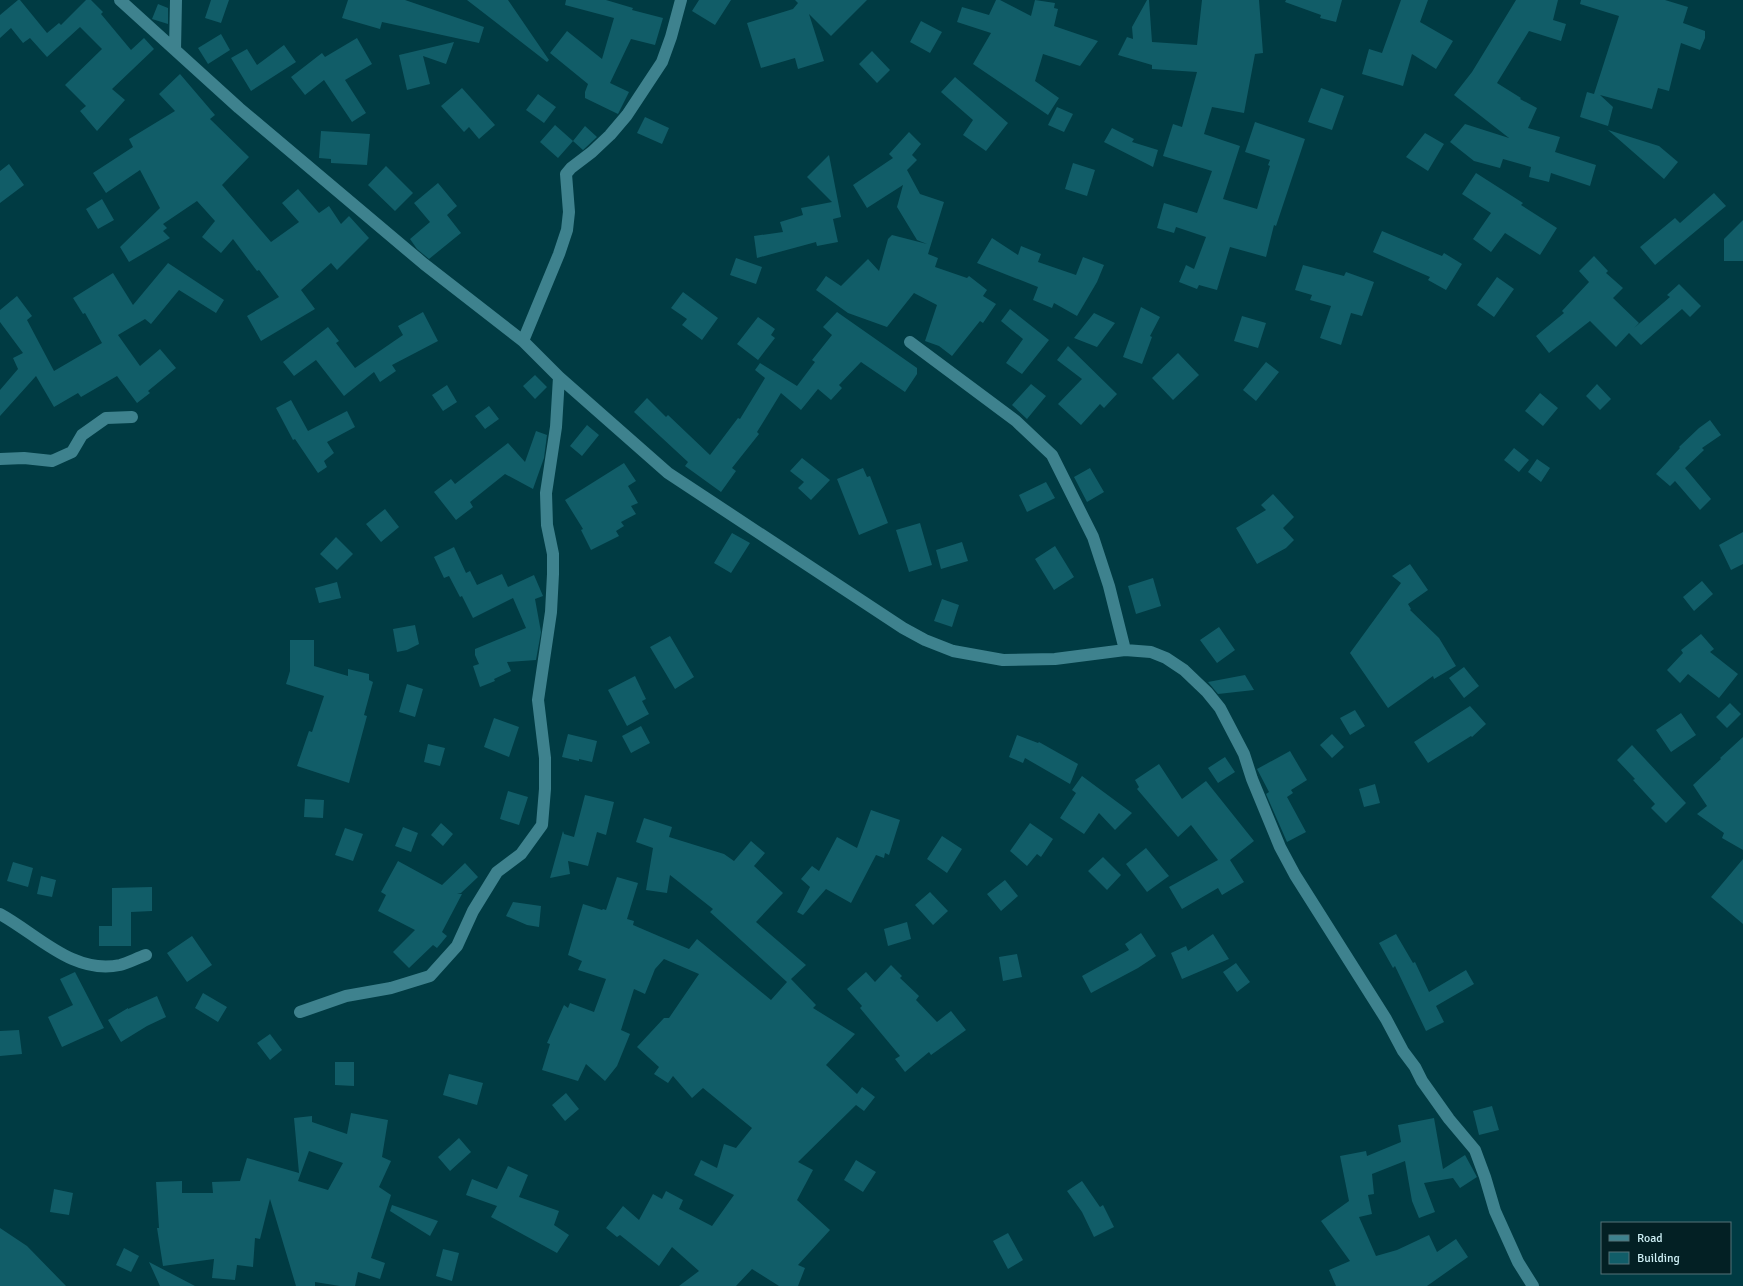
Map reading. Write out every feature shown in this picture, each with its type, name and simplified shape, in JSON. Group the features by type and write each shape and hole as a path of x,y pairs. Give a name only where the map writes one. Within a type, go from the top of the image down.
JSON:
{"street":[{"path":"120,0 238,108 424,264 523,341 559,377 668,473 903,628 925,640 953,651 1003,660 1055,659 1125,650 1151,652 1166,658 1207,692 1220,708 1244,754 1252,779 1280,847 1295,875 1386,1019 1403,1051 1415,1067 1422,1081 1449,1119 1475,1150 1495,1211 1518,1262 1533,1286"},
{"path":"175,50 176,0"},
{"path":"523,341 559,254 567,230 569,188 566,174 610,135 627,114 662,62 671,37 680,0"},
{"path":"910,342 1016,421 1052,455 1093,537 1109,586 1125,650"},
{"path":"300,1012 346,996 391,988 430,976 457,946 473,911 498,872 521,854 542,825 545,758 538,700 552,612 553,554 547,519 546,493 556,427 559,377"},
{"path":"0,459 24,458 52,461 72,452 82,435 106,418 132,416"},
{"path":"0,914 56,951 86,964 102,966 120,965 146,955"}],"building":[{"path":"20,0 47,33 59,23 61,25 86,0 91,0 103,12 101,14 131,50 144,38 154,49 112,89 125,100 97,131 80,111 86,106 65,85 102,49 80,27 47,57 30,38 23,43 11,28 0,38 0,15"},
{"path":"211,0 229,0 221,23 205,18"},
{"path":"348,0 405,0 484,27 479,43 382,22 380,29 342,18"},
{"path":"467,0 508,0 549,60 547,62"},
{"path":"566,0 606,0 633,8 632,10 663,18 655,45 631,39 610,83 629,92 618,114 585,98 585,92 588,84 550,53 567,31 602,59 614,18 565,5"},
{"path":"699,0 731,0 715,25 692,11"},
{"path":"795,0 867,0 831,36 809,14 824,61 798,69 795,58 761,68 747,23 793,9 798,3"},
{"path":"996,0 1000,0 1031,16 1035,0 1055,3 1054,8 1058,9 1054,26 1098,41 1080,66 1043,54 1035,81 1059,98 1048,115 973,64 991,33 957,22 962,7 989,15"},
{"path":"1147,0 1149,0 1152,42 1197,45 1202,0 1259,0 1263,53 1255,54 1244,113 1212,107 1204,134 1240,146 1223,199 1257,209 1270,166 1268,165 1270,160 1245,152 1255,122 1305,139 1276,226 1274,225 1266,257 1230,247 1217,290 1199,285 1197,289 1179,282 1186,265 1194,269 1206,237 1176,227 1174,233 1157,228 1164,203 1197,213 1212,171 1163,156 1173,124 1182,127 1197,72 1152,69 1152,65 1118,55 1127,37 1133,39 1132,27"},
{"path":"1286,0 1342,0 1336,22 1320,18 1321,15 1285,2"},
{"path":"1401,0 1428,0 1420,22 1453,41 1436,69 1412,54 1403,86 1362,74 1369,49 1382,53"},
{"path":"1516,0 1558,0 1553,20 1566,24 1561,41 1529,31 1497,83 1521,98 1520,99 1537,108 1528,128 1560,137 1555,152 1596,165 1590,186 1551,173 1549,182 1529,177 1531,167 1503,159 1500,168 1474,161 1450,142 1465,124 1509,138 1454,95 1472,72"},
{"path":"1581,0 1665,0 1688,7 1683,23 1705,31 1705,38 1700,50 1681,43 1669,91 1658,88 1652,109 1600,95 1613,107 1608,126 1580,117 1587,92 1594,94 1619,16 1580,4"},
{"path":"158,4 168,8 168,24 152,19"},
{"path":"921,21 942,32 930,53 910,42"},
{"path":"221,34 230,50 208,64 198,48"},
{"path":"357,38 372,64 345,80 366,113 352,122 324,80 305,95 291,77 322,53 325,57"},
{"path":"454,42 446,64 423,56 430,84 407,90 399,55"},
{"path":"284,45 296,62 251,91 231,58 247,49 257,65"},
{"path":"872,51 890,70 877,83 859,64"},
{"path":"180,74 215,115 210,119 249,157 222,185 271,242 299,222 282,203 298,189 319,213 329,206 341,224 349,216 369,238 337,270 331,263 301,290 315,309 261,341 247,316 279,297 233,239 221,253 202,237 215,221 197,201 163,224 167,228 163,231 170,238 129,262 120,247 160,208 140,170 106,193 93,173 133,147 129,139 175,111 159,94"},
{"path":"955,77 1008,123 986,151 963,135 973,120 941,92"},
{"path":"462,88 495,125 479,139 469,127 464,132 441,106"},
{"path":"1321,88 1344,96 1332,130 1308,122"},
{"path":"538,94 556,107 544,123 526,110"},
{"path":"1057,107 1073,114 1064,132 1048,125"},
{"path":"645,117 669,128 662,144 637,133"},
{"path":"555,125 573,141 558,158 540,142"},
{"path":"585,126 597,137 583,150 573,141"},
{"path":"1112,128 1134,139 1132,142 1158,150 1153,167 1104,142"},
{"path":"1608,130 1659,146 1678,162 1664,179"},
{"path":"321,131 370,134 367,165 331,163 331,159 319,158"},
{"path":"909,132 921,144 912,155 917,160 907,170 920,194 944,202 928,254 938,258 935,267 967,278 969,276 987,290 983,296 996,304 983,323 980,321 952,356 939,346 925,341 937,305 914,293 887,327 848,313 816,290 826,276 841,286 868,259 879,271 888,239 892,235 927,244 917,240 897,207 903,185 867,208 853,185 893,158 889,154"},
{"path":"1425,133 1444,144 1428,171 1406,157"},
{"path":"829,155 841,217 833,219 838,242 817,246 816,242 757,258 754,236 783,232 780,222 803,215 801,208 832,202 807,177"},
{"path":"1073,163 1095,170 1087,196 1065,189"},
{"path":"9,164 24,185 0,203 0,171"},
{"path":"386,166 413,193 395,211 368,185"},
{"path":"1476,173 1523,203 1521,205 1557,228 1540,255 1505,233 1491,252 1473,239 1491,213 1462,194"},
{"path":"438,183 457,206 447,215 461,233 429,259 417,249 410,239 430,222 414,203"},
{"path":"1714,193 1726,206 1655,265 1640,247 1675,218 1680,223"},
{"path":"102,199 114,220 98,229 86,209"},
{"path":"1743,220 1743,261 1724,261 1724,239"},
{"path":"1382,231 1442,256 1444,253 1462,264 1446,290 1428,280 1430,277 1373,252"},
{"path":"992,238 1018,255 1021,246 1041,254 1038,262 1076,275 1083,257 1104,265 1097,282 1077,316 1054,303 1052,308 1033,300 1038,287 977,263"},
{"path":"1594,256 1608,271 1606,273 1623,288 1613,298 1639,323 1634,328 1670,297 1667,295 1679,284 1701,306 1690,317 1682,309 1641,345 1629,333 1616,347 1590,321 1549,353 1536,336 1564,313 1562,311 1589,282 1579,271"},
{"path":"736,258 762,267 756,284 730,275"},
{"path":"168,263 224,300 216,313 179,290 151,324 145,319 118,335 140,366 160,349 176,368 148,391 150,393 137,403 117,376 81,397 78,393 54,407 36,376 0,416 0,390 18,369 13,358 23,353 0,322 0,310 17,296 32,316 27,320 54,371 102,343 85,313 83,314 73,298 113,273 133,305"},
{"path":"1303,265 1344,276 1346,272 1374,282 1362,316 1351,313 1341,345 1320,338 1331,306 1310,300 1312,295 1295,290"},
{"path":"1497,277 1514,289 1494,317 1477,305"},
{"path":"683,292 718,318 702,340 682,325 687,319 671,308"},
{"path":"1141,307 1160,317 1150,336 1152,337 1142,364 1123,357"},
{"path":"1010,309 1049,340 1022,374 1006,363 1023,339 1001,321"},
{"path":"423,312 438,341 392,365 396,371 380,382 374,372 344,396 316,360 294,376 283,362 328,327 339,341 336,343 355,368 403,335 398,326"},
{"path":"837,312 917,368 917,374 905,392 861,362 839,385 842,388 831,400 818,389 801,410 781,393 757,432 759,434 732,468 736,471 721,492 685,466 688,462 634,412 647,398 666,417 668,415 710,455 738,418 740,419 765,378 755,370 760,363 797,386 815,362 812,360 832,335 823,327"},
{"path":"1094,313 1115,323 1097,347 1074,338"},
{"path":"1242,316 1266,323 1258,348 1234,341"},
{"path":"758,317 775,329 771,335 775,338 758,360 737,344"},
{"path":"1068,346 1117,394 1104,408 1100,404 1081,425 1058,404 1082,379 1057,360"},
{"path":"1178,353 1199,375 1173,400 1152,378"},
{"path":"1266,362 1279,372 1256,401 1243,390"},
{"path":"535,375 547,387 535,399 523,386"},
{"path":"1031,384 1046,396 1027,419 1012,405"},
{"path":"1597,384 1611,399 1600,410 1586,396"},
{"path":"447,385 457,402 443,411 432,395"},
{"path":"1540,393 1558,408 1543,426 1525,411"},
{"path":"291,400 308,431 347,411 355,427 327,442 334,453 324,461 327,467 318,473 295,439 293,440 276,408"},
{"path":"489,406 499,419 485,429 475,416"},
{"path":"1710,420 1721,435 1702,448 1704,450 1685,468 1711,499 1700,510 1675,481 1670,486 1656,474 1680,448 1679,447"},
{"path":"587,425 599,435 582,456 570,446"},
{"path":"536,431 547,435 544,458 533,489 505,474 470,502 473,507 456,520 434,492 451,479 455,484 508,443 525,462"},
{"path":"1514,448 1529,460 1519,472 1504,460"},
{"path":"802,458 830,480 811,500 798,488 804,482 790,471"},
{"path":"1537,459 1550,468 1541,482 1528,472"},
{"path":"624,463 636,481 628,486 638,503 631,506 636,514 621,522 624,526 616,531 619,536 591,550 581,530 583,529 565,500"},
{"path":"863,468 867,477 870,476 888,523 859,535 837,479"},
{"path":"1090,468 1104,492 1087,502 1074,477"},
{"path":"1046,482 1055,498 1027,512 1019,495"},
{"path":"1273,494 1294,517 1283,528 1294,540 1286,548 1257,564 1236,528 1266,510 1261,505"},
{"path":"385,509 399,527 381,542 366,524"},
{"path":"920,523 932,565 909,572 896,530"},
{"path":"1743,532 1743,564 1731,570 1719,545"},
{"path":"732,533 750,543 731,573 714,563"},
{"path":"336,537 353,554 337,570 320,554"},
{"path":"962,542 968,561 941,569 936,550"},
{"path":"1055,546 1074,577 1054,590 1035,559"},
{"path":"454,547 466,573 470,571 477,585 502,574 508,587 534,575 543,596 535,599 541,632 536,660 507,662 511,671 494,679 495,681 480,687 473,666 479,664 475,655 475,649 526,628 513,598 473,618 462,596 460,597 449,576 444,578 434,557"},
{"path":"1410,564 1428,590 1408,604 1411,609 1410,610 1439,638 1456,666 1434,679 1433,676 1388,708 1350,653 1401,583 1392,576"},
{"path":"1153,578 1161,606 1136,614 1128,586"},
{"path":"1702,581 1713,594 1694,611 1683,597"},
{"path":"337,582 341,598 319,603 315,588"},
{"path":"942,599 959,605 952,627 934,621"},
{"path":"415,625 419,644 407,650 397,652 393,629"},
{"path":"1219,627 1235,650 1217,663 1200,640"},
{"path":"1701,634 1714,649 1710,652 1738,674 1719,698 1688,674 1680,683 1667,670 1683,653 1681,650"},
{"path":"670,636 694,677 675,689 650,647"},
{"path":"290,640 314,640 314,666 348,676 348,669 369,674 369,680 373,682 364,715 367,716 349,783 297,766 309,731 312,732 324,696 286,684 290,671"},
{"path":"1464,667 1479,686 1464,698 1449,678"},
{"path":"1245,675 1254,690 1218,694 1208,682"},
{"path":"635,676 646,699 642,701 649,714 627,726 608,690"},
{"path":"407,684 423,689 415,717 399,712"},
{"path":"1730,703 1741,714 1727,728 1716,717"},
{"path":"1470,706 1486,724 1472,737 1471,736 1428,763 1414,742"},
{"path":"1355,710 1365,726 1350,735 1340,718"},
{"path":"1681,713 1696,735 1671,752 1656,730"},
{"path":"494,718 519,727 509,757 484,747"},
{"path":"641,726 650,743 631,753 622,736"},
{"path":"568,734 597,741 592,762 562,757"},
{"path":"1332,734 1344,747 1332,758 1320,745"},
{"path":"1017,735 1038,743 1039,742 1078,764 1070,784 1025,758 1023,763 1009,757"},
{"path":"1743,737 1743,850 1722,838 1724,833 1697,814 1707,806 1693,785"},
{"path":"428,744 445,748 440,766 424,762"},
{"path":"1632,745 1686,803 1666,823 1651,808 1655,804 1633,780 1635,779 1617,760"},
{"path":"1290,751 1307,780 1291,790 1293,793 1287,797 1306,832 1287,842 1266,794 1269,792 1257,769"},
{"path":"1225,757 1235,772 1218,783 1208,768"},
{"path":"1159,764 1182,799 1206,781 1254,841 1230,860 1244,882 1222,895 1218,888 1182,909 1169,887 1218,860 1191,825 1178,837 1137,789 1139,787 1135,780"},
{"path":"1082,776 1132,813 1115,830 1099,813 1084,834 1060,818 1076,793 1072,790"},
{"path":"1375,784 1380,803 1364,807 1359,789"},
{"path":"508,791 528,797 519,825 500,819"},
{"path":"585,795 614,802 606,835 597,832 588,866 568,861 570,874 550,878 563,831 564,834 574,837"},
{"path":"305,799 324,800 323,818 304,817"},
{"path":"871,810 900,820 889,855 885,853 884,858 876,855 851,903 826,889 803,915 797,912 810,887 801,879 812,866 819,871 837,837 857,848"},
{"path":"644,818 672,827 669,837 724,854 734,861 751,841 765,853 754,866 783,893 756,922 806,965 791,979 816,1005 813,1008 855,1034 826,1065 857,1094 862,1087 875,1097 864,1111 856,1105 798,1162 813,1170 797,1200 830,1230 798,1265 805,1268 798,1286 779,1286 752,1269 736,1286 679,1286 699,1271 672,1247 659,1266 620,1235 617,1237 606,1228 623,1206 639,1220 653,1194 662,1199 666,1191 683,1200 679,1209 712,1226 734,1195 694,1175 701,1160 717,1168 724,1144 736,1148 752,1128 703,1088 692,1098 673,1076 668,1083 654,1074 659,1067 637,1047 664,1018 669,1018 699,974 664,959 655,969 645,994 634,989 621,1030 630,1034 617,1066 605,1081 586,1064 578,1081 542,1070 550,1044 547,1043 564,1005 568,1008 570,1003 594,1012 606,979 578,970 582,961 568,955 583,904 606,910 617,877 638,883 627,919 634,921 633,925 689,949 697,939 771,1000 787,982 710,912 713,909 670,875 667,893 646,890 653,848 636,842"},
{"path":"441,823 453,834 443,846 431,835"},
{"path":"1030,823 1053,839 1041,857 1037,854 1027,866 1010,851"},
{"path":"403,827 418,833 411,852 395,846"},
{"path":"345,828 363,834 353,861 335,855"},
{"path":"942,836 962,849 947,873 927,859"},
{"path":"1146,848 1169,876 1147,892 1126,864"},
{"path":"1103,857 1121,875 1107,890 1088,871"},
{"path":"1743,859 1743,924 1711,897"},
{"path":"398,861 442,885 465,863 478,877 461,893 457,894 462,894 442,932 447,936 437,948 433,945 409,968 393,952 415,930 378,911 386,895 381,892"},
{"path":"13,862 33,868 28,887 7,881"},
{"path":"41,876 56,880 52,897 37,894"},
{"path":"1005,880 1018,896 1001,911 987,894"},
{"path":"152,887 152,911 131,912 131,946 99,946 99,926 112,926 112,888"},
{"path":"930,892 948,911 933,925 915,905"},
{"path":"513,902 541,906 539,927 527,925 506,916"},
{"path":"907,922 911,939 888,946 884,929"},
{"path":"1141,933 1156,956 1138,968 1091,993 1082,976 1129,950 1125,944"},
{"path":"1213,934 1229,959 1182,979 1171,953 1186,946 1188,951"},
{"path":"1396,934 1413,963 1415,962 1429,992 1466,970 1474,984 1436,1006 1444,1022 1426,1031 1395,966 1393,968 1379,943"},
{"path":"192,936 212,965 187,982 167,953"},
{"path":"1017,954 1022,977 1003,981 999,957"},
{"path":"1236,963 1250,982 1237,992 1223,972"},
{"path":"891,965 902,976 900,978 919,996 916,1000 937,1022 951,1011 966,1030 931,1055 929,1052 905,1072 895,1059 900,1056 860,1008 862,1006 847,989 866,972 875,982"},
{"path":"75,972 104,1028 62,1047 48,1017 73,1005 60,979"},
{"path":"203,993 227,1007 218,1022 195,1008"},
{"path":"157,996 166,1017 147,1026 121,1042 108,1020 128,1008"},
{"path":"19,1030 22,1054 0,1056 0,1031"},
{"path":"270,1034 282,1050 270,1060 257,1043"},
{"path":"335,1062 354,1062 354,1086 335,1085"},
{"path":"449,1074 483,1083 477,1105 443,1095"},
{"path":"566,1093 579,1109 565,1121 552,1105"},
{"path":"1492,1106 1499,1130 1479,1135 1473,1111"},
{"path":"351,1113 388,1120 382,1157 391,1161 379,1187 391,1195 371,1258 385,1263 380,1279 358,1272 355,1286 340,1286 315,1282 315,1286 296,1286 270,1199 260,1239 255,1238 253,1267 237,1265 235,1280 212,1278 214,1259 163,1266 157,1228 159,1228 156,1182 182,1181 182,1193 213,1193 212,1182 240,1181 247,1158 299,1173 294,1118 312,1116 312,1122 347,1134","holes":["309,1151 343,1163 328,1190 298,1181"]},
{"path":"1434,1118 1443,1169 1465,1155 1477,1177 1460,1188 1453,1178 1424,1183 1435,1212 1419,1218 1412,1201 1405,1161 1372,1174 1374,1194 1368,1195 1372,1214 1359,1217 1376,1256 1397,1250 1429,1235 1437,1252 1456,1239 1468,1257 1427,1286 1336,1286 1329,1270 1350,1261 1321,1221 1349,1201 1340,1156 1366,1151 1367,1156 1401,1142 1398,1125"},
{"path":"459,1138 471,1152 450,1171 438,1157"},
{"path":"856,1160 876,1172 863,1192 844,1180"},
{"path":"508,1166 528,1175 519,1197 559,1211 554,1225 569,1235 557,1253 491,1217 497,1206 466,1195 472,1179 497,1189"},
{"path":"1082,1181 1100,1207 1103,1205 1114,1227 1094,1237 1082,1212 1067,1191"},
{"path":"54,1189 73,1193 69,1215 50,1212"},
{"path":"392,1205 438,1221 430,1236 390,1211"},
{"path":"0,1228 27,1246 66,1286 0,1286"},
{"path":"1008,1233 1023,1260 1008,1269 993,1241"},
{"path":"124,1248 139,1256 131,1272 116,1265"},
{"path":"443,1249 459,1253 452,1281 436,1276"},
{"path":"149,1262 195,1286 160,1286"}]}
